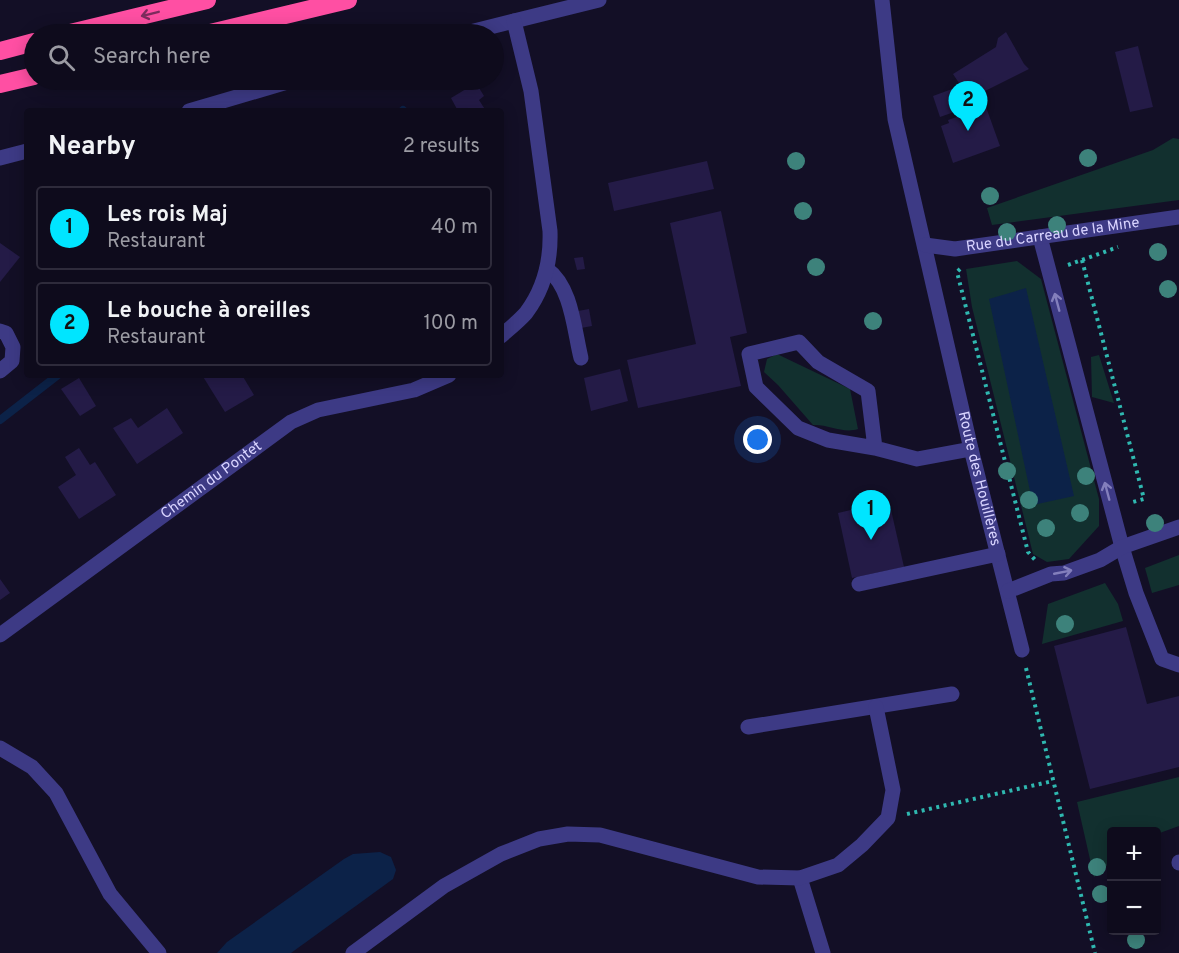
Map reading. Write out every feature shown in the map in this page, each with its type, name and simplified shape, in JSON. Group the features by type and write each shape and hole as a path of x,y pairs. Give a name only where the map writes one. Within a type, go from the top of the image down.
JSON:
{"highway":[{"path":"107,24 207,0"},
{"path":"248,24 348,0"},
{"path":"0,51 24,45"},
{"path":"0,84 24,78"}],"street":[{"path":"502,24 600,0"},
{"name":"Route des Houillères","path":"882,0 895,119 971,449 1022,650"},
{"path":"504,333 526,314 547,269 551,250 531,91 514,21"},
{"path":"199,108 260,90"},
{"path":"0,158 24,152"},
{"name":"Rue du Carreau de la Mine","path":"925,245 955,249 1179,217"},
{"path":"1040,237 1136,593 1162,659 1179,665"},
{"path":"547,269 555,274 565,289 580,358"},
{"path":"0,331 6,333 13,347 12,361 0,371"},
{"path":"874,448 868,391 818,362 799,342 748,354 756,387 798,428 828,440 917,459 971,449"},
{"name":"Chemin du Pontet","path":"0,635 291,422 318,410 414,390 442,378"},
{"path":"1008,591 1051,574 1064,573 1100,560 1122,547 1179,527"},
{"path":"859,584 998,554"},
{"path":"748,727 952,694"},
{"path":"353,953 444,886 491,859 539,839 568,834 600,835 758,877 800,878 838,865 862,845 888,818 893,790 876,707"},
{"path":"0,748 32,767 56,793 110,894 159,953"},
{"path":"800,878 823,953"}],"path":[{"path":"979,246 981,260 964,263 957,272 1028,552 1036,561 1062,561 1064,573"},
{"path":"1022,650 1095,953"},
{"path":"888,818 1053,781"}],"green space":[{"path":"1173,138 1179,139 1179,200 992,225 987,208 1153,150"},
{"path":"1017,261 1041,279 1099,499 1099,526 1069,559 1047,562 1033,554 972,307 966,269"},
{"path":"777,354 850,389 858,429 847,430 813,425 764,372 767,359"},
{"path":"1099,355 1114,403 1092,397 1091,357"},
{"path":"1179,555 1179,585 1152,593 1145,568"},
{"path":"1105,583 1118,604 1123,621 1042,644 1048,604"},
{"path":"1179,777 1179,826 1161,833 1161,827 1107,827 1107,866 1094,877 1077,802"}],"water":[{"path":"1026,288 1074,496 1033,505 989,299"},
{"path":"380,852 391,857 396,870 393,879 291,953 217,953 227,942 344,859 353,854"}],"building":[{"path":"1006,32 1029,69 973,97 965,92 953,74 996,47 998,38"},
{"path":"1138,46 1153,107 1130,112 1115,52"},
{"path":"952,89 960,110 940,117 933,96"},
{"path":"464,90 480,90 484,96 479,100 484,108 456,108 451,98"},
{"path":"986,107 1000,146 953,163 941,126 949,123 948,120"},
{"path":"707,161 714,189 614,211 608,183"},
{"path":"721,211 747,333 730,337 741,386 638,408 627,360 696,344 670,223"},
{"path":"0,243 20,257 0,282"},
{"path":"583,257 585,269 577,270 574,258"},
{"path":"589,309 592,326 581,328 578,311"},
{"path":"620,369 628,401 591,411 584,378"},
{"path":"79,378 96,406 80,416 61,389"},
{"path":"204,378 244,378 254,395 225,412"},
{"path":"167,408 183,433 137,464 113,428 131,418 138,428"},
{"path":"79,448 90,465 95,462 116,495 79,519 58,487 76,475 65,457"},
{"path":"889,501 904,567 852,578 838,513"},
{"path":"0,579 10,593 0,600"},
{"path":"1126,627 1147,704 1179,696 1179,767 1090,789 1054,646"}],"waterway":[{"path":"0,420 54,378"}],"place":[{"name":"Le bouche à oreilles","path":"968,131"},
{"name":"Les rois Maj","path":"871,540"}]}
